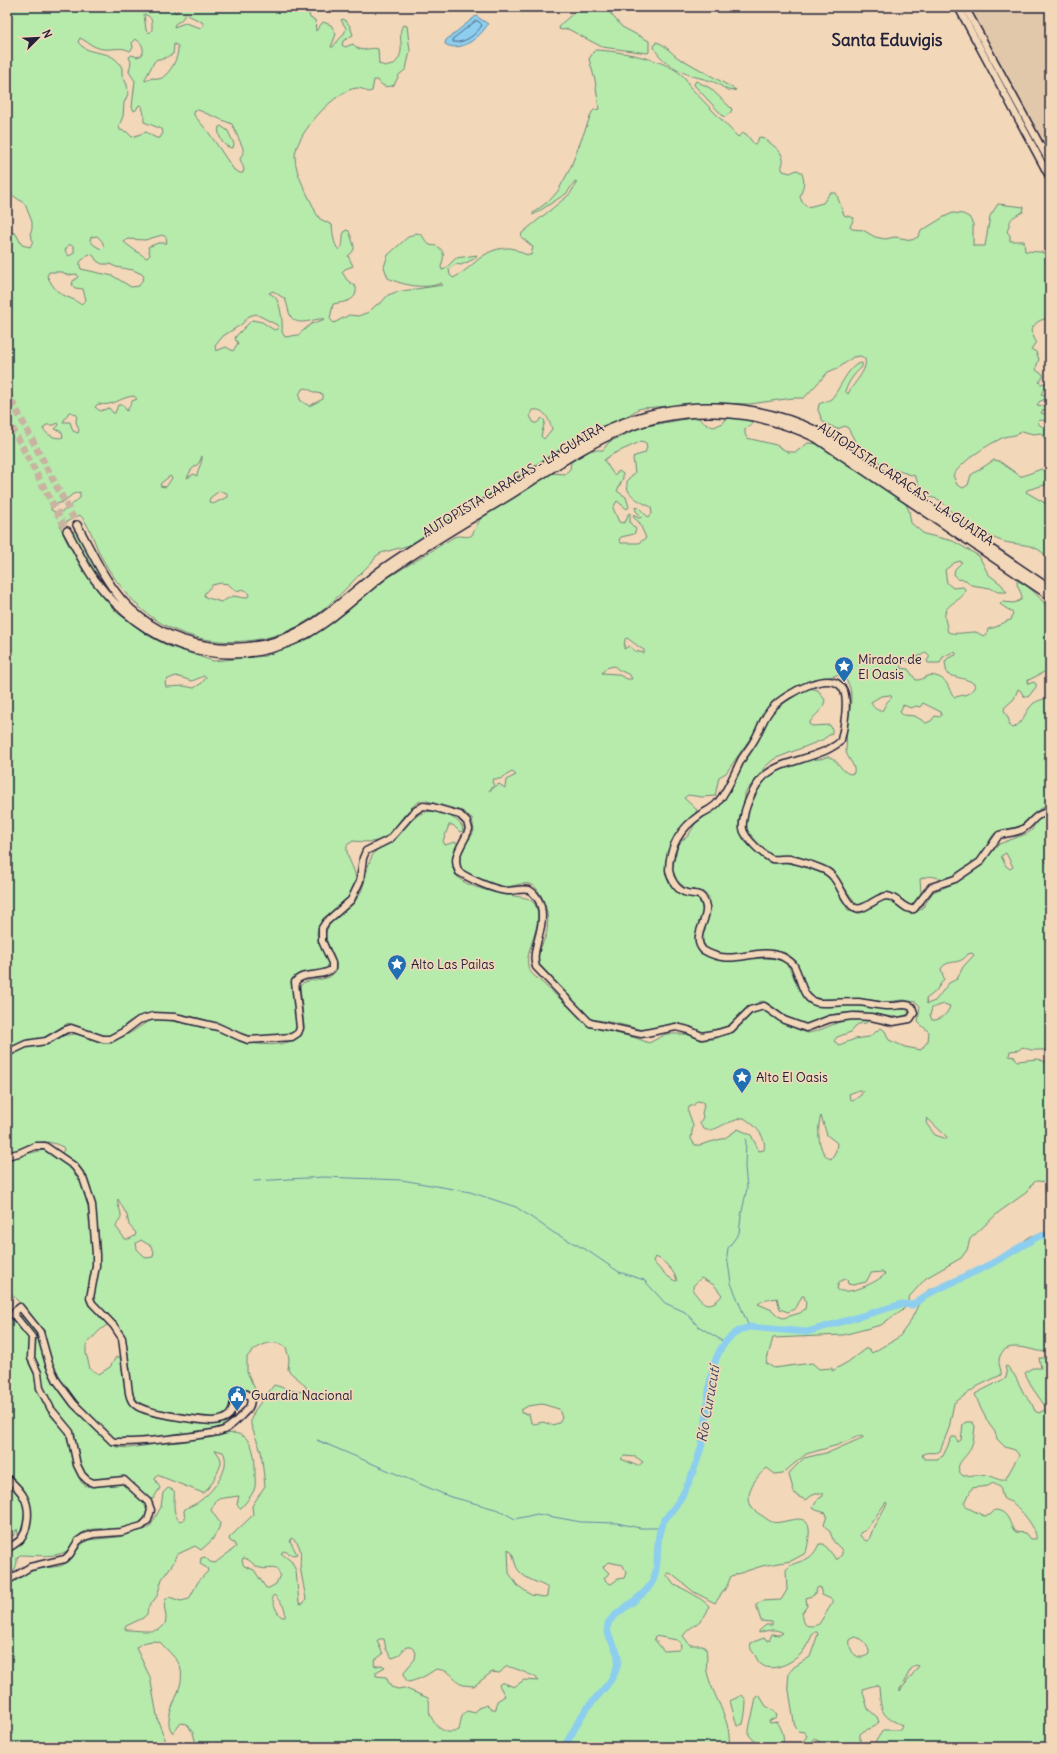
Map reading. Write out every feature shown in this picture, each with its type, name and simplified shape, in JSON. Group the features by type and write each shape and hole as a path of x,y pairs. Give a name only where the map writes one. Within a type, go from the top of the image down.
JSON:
{"highway":[{"name":"AUTOPISTA CARACAS - LA GUAIRA","path":"77,525 112,587 129,607 146,622 173,636 196,644 218,647 252,646 282,639 310,625 400,557 594,436 630,420 665,411 701,407 726,407 771,414 795,421 819,432 1050,589"},
{"name":"AUTOPISTA CARACAS - LA GUAIRA","path":"67,531 88,569 102,588 126,613 150,631 179,645 202,652 233,654 263,650 292,641 314,630 385,574 414,554 597,441 632,426 661,418 690,414 726,413 769,419 792,427 816,438 1050,596"}],"main road":[{"path":"958,7 1050,178"},
{"path":"965,7 1050,163"},
{"path":"7,1053 26,1044 46,1041 64,1030 71,1028 103,1040 110,1039 123,1032 139,1020 153,1016 175,1016 218,1027 240,1038 251,1040 286,1038 295,1035 299,1031 300,1023 295,982 301,977 331,971 333,967 322,940 321,932 323,925 351,900 360,881 363,858 366,851 390,839 415,811 420,807 427,806 460,815 467,822 468,832 458,848 456,859 456,867 459,872 498,889 509,891 526,890 535,895 540,905 542,921 540,936 534,955 536,968 590,1023 642,1034 676,1027 702,1036 731,1029 747,1012 757,1007 764,1006 784,1020 806,1028 830,1019 853,1016 871,1017 893,1022 910,1019 914,1013 912,1007 908,1004 889,1006 858,1002 814,1002 804,992 793,964 776,955 760,953 740,958 729,958 714,955 703,950 698,940 706,914 704,902 697,893 685,893 679,888 670,874 670,866 678,836 695,818 718,802 756,736 765,715 780,700 796,690 808,685 832,681 839,684 844,690 846,699 841,740 835,746 824,751 781,765 772,770 751,794 743,821 743,830 754,845 771,858 794,860 830,873 850,904 855,908 860,909 888,896 896,899 909,909 914,909 931,887 955,879 980,862 999,835 1019,830 1034,817 1050,812"},
{"path":"7,1156 14,1155 35,1146 45,1146 74,1166 83,1178 91,1199 96,1254 96,1266 90,1298 92,1303 118,1330 122,1338 129,1393 131,1400 136,1405 149,1411 212,1421 221,1420 229,1415 237,1394 242,1392 247,1394 251,1399 251,1405 247,1410 230,1426 222,1430 145,1441 112,1441 70,1398 57,1381 40,1332 20,1307 15,1310 15,1318 26,1328 32,1337 31,1358 38,1373 40,1388 51,1410 70,1432 77,1465 82,1475 93,1483 124,1480 148,1502 151,1507 149,1518 142,1526 121,1532 90,1534 81,1539 65,1559 30,1567 7,1581"},
{"path":"7,1478 18,1487 24,1497 28,1512 22,1538 7,1549"}],"shaded area":[{"path":"968,7 1050,7 1050,155 1034,126"}],"green space":[{"path":"7,7 174,7 174,11 176,13 180,7 320,7 316,11 310,12 310,18 315,20 316,31 323,22 331,25 336,34 331,47 333,47 343,36 346,28 341,20 344,19 350,26 353,35 343,41 342,45 345,47 353,44 362,50 371,48 378,49 379,64 390,66 396,62 401,52 400,34 403,25 407,26 410,51 406,69 399,75 394,85 385,86 378,80 374,80 372,91 368,92 357,88 348,90 338,96 318,114 297,147 295,156 297,171 316,213 320,219 332,225 334,242 339,250 342,245 343,234 346,230 349,231 354,246 354,250 348,256 353,266 342,272 347,280 356,287 355,296 345,302 333,304 330,319 334,323 349,315 358,316 369,312 376,305 381,303 388,295 396,292 443,285 441,283 428,286 414,286 400,283 388,278 384,267 388,255 408,237 416,233 423,236 426,242 430,245 436,246 442,250 442,270 456,258 477,255 474,259 461,265 456,264 449,269 450,275 453,278 484,255 498,249 510,248 531,255 533,247 521,237 522,233 570,194 577,182 575,181 567,193 533,215 533,213 550,200 558,191 570,169 592,112 599,109 595,80 589,59 595,50 643,57 678,71 686,79 689,86 738,137 743,133 746,134 754,144 757,143 759,137 765,138 778,149 782,155 783,171 790,173 797,170 801,172 804,182 800,197 802,202 808,207 823,203 830,193 836,193 844,215 854,218 850,227 852,229 863,230 875,237 885,239 895,237 912,240 918,237 921,231 944,217 953,213 963,214 969,217 973,224 973,246 985,246 990,216 998,204 1024,207 1023,212 1015,216 1010,221 1007,232 1010,235 1010,241 1024,241 1025,251 1041,252 1048,255 1050,254 1050,319 1041,320 1032,328 1031,331 1036,342 1031,349 1036,352 1039,359 1036,368 1037,371 1043,374 1043,377 1039,382 1041,384 1050,382 1049,387 1045,388 1041,394 1050,395 1050,398 1040,401 1037,405 1048,407 1048,409 1042,411 1041,413 1050,417 1048,421 1040,420 1037,423 1043,427 1049,425 1050,438 1044,438 1041,433 1033,434 1022,431 1005,437 988,445 975,454 953,475 957,485 963,488 968,485 971,475 994,460 999,461 1020,476 1041,469 1047,472 1049,480 1048,484 1027,490 1026,492 1050,506 1050,562 1045,555 1033,547 999,540 974,528 952,512 941,501 927,496 922,492 915,476 892,469 871,458 857,445 848,428 845,426 837,429 823,422 818,410 819,404 831,399 853,367 862,363 862,367 852,378 845,391 848,394 860,377 864,368 865,359 861,356 853,357 840,367 828,372 804,398 793,398 750,404 707,403 643,408 638,409 623,419 590,430 410,545 381,553 376,556 374,560 340,595 312,618 281,633 258,639 235,642 211,640 188,635 167,626 147,613 130,597 112,575 98,550 88,527 80,515 60,525 65,538 83,571 116,612 149,636 168,646 213,661 265,656 310,638 389,577 454,537 468,537 472,535 480,519 502,503 551,473 565,474 570,469 571,462 591,450 603,450 609,442 642,427 697,417 707,425 714,427 723,423 726,419 740,418 747,419 752,422 752,425 745,429 747,438 776,445 788,452 796,452 808,443 819,444 888,490 906,504 911,523 924,534 953,541 979,556 988,574 1001,584 1007,592 998,592 990,588 971,585 966,580 957,579 954,574 955,569 962,562 960,561 954,563 945,570 947,583 953,588 963,587 965,589 961,598 946,611 945,616 948,632 977,632 984,636 987,634 988,629 1011,620 1013,613 1000,604 1002,602 1014,603 1021,600 1022,596 1017,581 1031,589 1045,604 1050,612 1050,674 1044,672 1027,681 1028,684 1034,682 1036,687 1028,697 1024,696 1018,689 1014,699 1005,707 1004,710 1009,720 1009,726 1013,728 1020,723 1028,709 1034,703 1045,698 1050,693 1050,807 1042,808 1020,826 1001,830 994,834 982,855 959,874 947,879 927,876 920,879 921,893 915,905 910,906 899,898 890,895 882,895 866,904 856,904 837,877 827,868 793,857 773,857 761,849 746,829 747,814 751,800 758,788 779,770 806,760 828,757 835,760 847,773 854,773 854,767 846,753 847,728 851,704 850,690 848,683 844,678 837,675 803,684 776,699 761,718 756,730 726,773 719,777 715,796 702,797 688,795 684,798 697,810 694,816 681,827 676,834 669,854 667,868 670,878 676,887 682,892 696,898 701,903 703,912 695,935 695,940 696,945 702,953 712,957 724,959 776,959 787,965 799,989 802,988 802,979 799,970 794,960 788,954 770,950 724,955 704,948 702,939 709,913 709,897 702,891 687,889 677,881 672,869 678,846 681,841 688,836 695,824 720,804 769,713 782,701 809,688 818,690 825,700 822,708 809,724 812,726 830,725 832,733 822,740 774,759 765,767 745,793 745,801 739,822 740,828 744,839 763,858 801,865 824,873 831,880 848,910 854,913 864,912 881,900 886,899 893,901 912,913 922,909 933,892 953,884 981,865 999,844 1026,834 1031,831 1038,820 1050,815 1050,855 1045,860 1050,867 1050,911 1048,913 1050,915 1050,1050 1031,1050 1022,1047 1019,1050 1010,1051 1009,1056 1015,1057 1017,1061 1038,1059 1045,1062 1050,1061 1050,1182 1036,1181 1031,1185 1027,1192 999,1212 970,1239 967,1250 961,1258 926,1278 909,1297 906,1307 881,1325 843,1335 773,1338 766,1363 774,1368 812,1363 819,1369 832,1368 832,1371 848,1362 865,1349 869,1349 872,1353 899,1337 910,1322 921,1299 928,1290 978,1273 992,1261 1016,1252 1025,1240 1031,1236 1050,1233 1050,1352 1021,1347 1007,1348 1002,1353 999,1360 1001,1375 978,1386 954,1403 949,1428 940,1451 922,1455 924,1459 937,1459 943,1456 952,1437 956,1437 958,1442 961,1440 963,1424 966,1422 972,1422 975,1426 973,1441 968,1453 960,1462 958,1469 963,1476 985,1475 1000,1480 1005,1480 1019,1455 1015,1450 1005,1447 997,1439 995,1432 981,1409 975,1394 1006,1378 1007,1373 1005,1367 1007,1366 1015,1376 1035,1411 1039,1413 1046,1409 1045,1406 1033,1389 1025,1373 1032,1368 1041,1368 1039,1358 1050,1358 1050,1747 872,1747 883,1730 900,1730 902,1726 888,1718 882,1710 879,1687 876,1685 862,1689 868,1709 877,1717 879,1722 875,1726 860,1734 860,1747 827,1747 814,1738 813,1742 817,1747 799,1747 807,1736 804,1732 798,1731 795,1728 788,1684 789,1673 794,1667 810,1657 818,1634 817,1632 814,1632 801,1654 790,1662 777,1667 765,1667 760,1663 752,1650 751,1643 764,1638 769,1641 772,1634 779,1635 783,1633 777,1630 771,1630 759,1633 759,1631 766,1625 772,1625 772,1622 761,1621 756,1605 762,1601 781,1600 787,1590 786,1570 790,1566 811,1556 819,1544 824,1544 836,1559 838,1559 842,1554 842,1550 834,1542 830,1532 824,1525 827,1516 826,1513 813,1508 817,1500 823,1496 823,1493 815,1493 806,1500 797,1496 794,1492 789,1475 804,1458 830,1452 864,1437 861,1435 838,1445 806,1454 783,1473 775,1474 767,1468 755,1480 752,1486 749,1497 752,1508 769,1521 777,1523 802,1519 806,1522 809,1527 809,1536 807,1548 804,1554 791,1561 762,1566 731,1576 727,1586 715,1603 694,1592 670,1573 666,1574 674,1585 703,1600 709,1606 707,1612 701,1620 683,1636 690,1645 703,1645 706,1649 707,1673 726,1719 729,1747 197,1747 193,1733 187,1724 181,1723 174,1732 172,1732 169,1725 169,1716 179,1690 181,1671 178,1662 161,1643 151,1641 141,1644 136,1648 150,1677 158,1721 168,1747 7,1747 7,1586 24,1574 38,1569 61,1566 72,1558 81,1545 88,1540 118,1537 150,1527 161,1507 163,1493 168,1488 174,1491 174,1509 177,1518 180,1521 185,1519 185,1509 195,1504 211,1491 220,1479 225,1465 223,1452 215,1450 220,1458 221,1464 211,1484 203,1493 157,1475 155,1479 160,1488 153,1499 148,1498 123,1477 94,1481 88,1479 80,1465 71,1429 52,1408 42,1388 34,1354 33,1335 17,1315 23,1317 38,1334 50,1373 68,1402 109,1443 117,1447 129,1448 233,1433 246,1438 252,1448 255,1462 255,1485 250,1497 241,1508 239,1508 237,1504 239,1496 217,1499 211,1510 220,1523 219,1528 212,1540 201,1550 195,1546 176,1555 174,1562 162,1579 157,1596 148,1608 147,1614 143,1618 126,1626 125,1629 127,1630 151,1631 161,1628 165,1624 166,1619 164,1605 165,1600 169,1597 181,1601 189,1599 198,1582 208,1571 207,1568 200,1564 201,1558 205,1557 210,1562 215,1563 236,1547 229,1538 253,1515 252,1506 265,1486 261,1451 251,1425 251,1419 255,1410 274,1385 294,1391 304,1392 307,1389 288,1370 289,1359 286,1347 276,1343 265,1344 255,1349 247,1357 247,1372 255,1389 256,1399 254,1400 248,1390 240,1389 235,1394 227,1414 215,1418 197,1420 199,1422 219,1422 233,1416 226,1425 209,1430 154,1438 120,1440 113,1438 80,1405 62,1384 50,1361 44,1330 7,1289 7,1158 44,1150 60,1159 70,1167 81,1181 90,1211 93,1236 93,1259 87,1297 92,1308 108,1324 86,1345 86,1353 90,1369 99,1374 110,1367 116,1357 120,1357 128,1402 131,1407 152,1416 168,1419 181,1419 181,1416 178,1413 146,1406 135,1398 132,1393 125,1339 119,1329 95,1302 94,1290 99,1256 98,1232 91,1191 82,1170 74,1162 61,1154 64,1150 63,1147 53,1143 39,1142 22,1150 7,1153 7,217 9,220 8,230 16,234 22,245 30,247 33,241 30,234 32,222 25,204 11,194 7,195","holes":["144,14 150,18 152,30 149,33 146,30","186,14 202,22 204,25 201,28 185,23 174,27 175,24","80,38 103,49 120,48 130,51 133,48 132,42 135,39 141,44 143,48 142,55 137,57 132,55 129,57 131,62 129,72 135,81 132,107 134,111 139,105 142,106 144,122 162,129 163,133 160,138 156,138 146,132 132,137 127,132 120,130 119,126 123,116 124,103 128,94 127,85 122,74 122,68 117,61 107,55 83,47 78,42","174,44 178,46 177,56 173,65 164,77 160,79 152,78 145,81 154,62 157,59 163,59 173,54","198,110 232,124 243,148 243,153 240,159 244,169 243,173 234,170 209,133 194,115 194,111","162,235 166,237 167,243 158,243 148,247 150,255 147,258 124,242 128,239 145,240","97,236 102,241 104,246 101,249 94,245 90,240 91,237","68,245 74,247 74,253 69,256 65,251","89,254 93,255 97,261 102,264 110,264 116,267 133,270 142,274 144,277 139,286 131,287 113,276 81,269 80,262","49,272 62,272 68,275 77,274 78,277 73,281 72,285 75,288 83,289 86,300 81,304 78,303 57,290 47,276","273,291 285,299 291,317 298,322 325,319 311,324 298,335 285,337 282,332 280,308 274,296 269,293","256,314 277,325 279,328 274,330 262,322 252,320 236,336 235,339 238,343 233,351 226,347 216,351 215,346 223,336 242,324 249,316","306,388 316,393 323,394 323,399 309,406 300,400 299,395 302,389","134,396 137,399 132,401 127,411 123,405 118,405 115,413 113,413 109,408 100,411 95,407 98,404 104,405","533,410 541,411 546,415 551,426 552,429 544,439 541,436 545,421 542,418 537,423 534,423 530,416","69,412 77,415 76,422 79,430 78,433 73,431 70,422 63,422","58,423 59,425 55,429 62,432 63,437 55,437 43,429 46,425 54,425","642,441 646,443 647,447 645,453 633,458 635,473 628,479 627,484 630,493 634,497 651,507 652,514 648,517 639,508 635,507 636,511 642,517 638,518 634,514 633,517 639,522 646,538 639,543 621,543 619,540 621,537 634,534 636,529 630,523 630,513 628,514 626,521 623,523 619,522 613,508 617,501 627,509 629,507 626,497 617,491 623,478 623,474 619,471 614,475 604,460 611,455","202,456 202,461 197,476 194,474 187,478 191,470 199,463","170,476 172,478 166,487 160,486 161,483","219,491 227,493 227,497 213,504 209,502 210,498","80,492 80,498 63,511 55,512 51,510 51,506 63,502 73,494","221,583 228,584 236,591 243,589 248,592 249,596 245,598 233,596 221,602 205,597 204,594 212,585","627,638 644,650 644,653 635,651 629,646 624,649 625,639","926,652 930,656 927,661 928,663 940,663 943,657 953,652 956,653 956,655 948,658 945,662 947,674 970,681 975,685 974,688 969,693 955,697 946,682 939,677 928,676 916,680 908,669 901,668 903,660 910,663 914,657 920,656","614,666 630,675 632,679 627,679 617,674 602,673 606,668","176,676 192,681 204,676 206,677 202,683 194,688 184,686 166,687 165,682","890,695 892,697 882,711 874,707 871,702 881,696","923,703 941,712 942,715 939,717 935,716 931,721 926,723 915,716 903,715 900,712 903,705 911,708 916,706 920,707","512,772 516,775 506,780 505,788 499,784 489,791 494,785 492,782 493,779 500,779","424,800 462,811 472,818 474,831 460,854 460,864 463,871 499,887 529,884 533,885 537,889 545,904 548,921 547,933 539,954 540,965 591,1019 643,1030 675,1023 686,1025 698,1031 705,1032 730,1026 748,1007 762,1001 796,1022 806,1024 841,1013 864,1012 892,1017 904,1016 909,1013 906,1009 890,1009 843,1004 840,1002 842,999 861,999 885,1002 903,1000 916,1002 920,1006 918,1022 929,1032 928,1041 921,1050 905,1047 889,1040 885,1031 881,1028 869,1037 855,1039 839,1045 834,1041 837,1037 851,1032 858,1024 866,1023 868,1021 861,1019 845,1020 814,1032 807,1033 763,1010 749,1015 734,1031 714,1039 702,1040 688,1034 666,1034 649,1043 636,1038 591,1027 529,970 529,951 535,933 538,916 537,908 532,901 526,898 480,888 457,877 453,864 458,844 455,842 445,845 443,841 449,825 453,825 460,832 463,831 462,826 450,816 433,811 426,812 415,817 395,838 374,853 359,896 352,905 328,927 326,937 335,959 336,970 330,977 307,981 300,986 304,1027 301,1034 295,1039 268,1045 249,1043 238,1040 211,1028 160,1019 150,1021 124,1036 120,1036 120,1030 129,1022 140,1016 166,1013 180,1014 207,1020 246,1035 260,1037 284,1035 295,1032 298,1024 291,981 299,974 321,972 331,967 329,958 319,942 317,933 319,926 327,916 350,896 356,883 356,877 348,857 347,845 353,841 374,842 388,837 416,804","1006,853 1013,867 1010,869 1006,866 1001,856","972,953 974,955 963,967 957,979 949,983 935,1001 927,1004 926,999 935,992 944,979 941,969 946,964 961,960 968,954","944,1004 950,1006 946,1014 938,1019 932,1020 930,1015 932,1008","68,1023 81,1028 83,1033 58,1036 56,1031","859,1090 863,1091 861,1095 854,1100 850,1099 849,1094","697,1101 703,1102 703,1117 700,1123 704,1129 715,1129 740,1118 744,1118 752,1124 762,1136 764,1140 764,1150 759,1151 751,1135 738,1129 725,1138 700,1145 695,1145 691,1139 693,1125 688,1111 689,1107 694,1105","821,1116 827,1135 837,1143 836,1151 831,1159 826,1156 819,1139","927,1118 946,1136 947,1139 935,1135 926,1123","118,1199 127,1215 129,1225 136,1233 135,1236 129,1239 125,1239 116,1227 120,1220 121,1213","141,1240 151,1246 154,1251 153,1257 146,1258 137,1249 136,1243","655,1257 669,1267 675,1274 677,1281 671,1279 653,1261","883,1272 885,1274 876,1281 862,1288 847,1291 837,1289 839,1282 847,1279 848,1284 853,1285 866,1282 871,1273","701,1278 714,1285 722,1295 711,1304 700,1300 693,1291 693,1286","802,1296 804,1296 806,1303 805,1309 800,1313 783,1318 778,1316 772,1310 758,1304 762,1301 777,1298 780,1309 788,1312 796,1308","542,1404 559,1409 562,1418 559,1423 552,1425 543,1422 534,1424 531,1422 529,1414 521,1413 521,1410 528,1406","624,1456 636,1457 643,1462 638,1466 621,1459","993,1483 1000,1487 1003,1498 1013,1503 1025,1516 1035,1531 1036,1539 1030,1539 1025,1533 1016,1532 1007,1516 1000,1511 995,1510 990,1515 984,1516 966,1507 965,1503 972,1488 988,1486","886,1502 887,1504 874,1526 869,1540 866,1541 860,1536 860,1533 866,1530","291,1538 296,1541 300,1549 300,1567 306,1599 303,1604 299,1603 296,1571 292,1562 281,1553 284,1551 293,1555 297,1554 290,1541","508,1549 512,1553 517,1568 522,1574 548,1588 547,1596 531,1595 517,1585 509,1573","243,1558 260,1568 277,1569 280,1575 276,1584 266,1588 254,1570 244,1566 242,1561","608,1562 623,1565 626,1573 624,1578 618,1579 611,1584 604,1579 609,1573 603,1567","820,1587 822,1595 831,1599 833,1602 817,1625 806,1625 802,1613 807,1606 806,1598 814,1595 817,1588","274,1595 281,1602 285,1611 285,1617 282,1617 276,1608 272,1597","655,1636 677,1640 680,1642 681,1647 679,1650 664,1651 654,1639","855,1637 865,1643 869,1651 869,1654 861,1657 852,1652 850,1644 850,1640","379,1639 384,1639 386,1649 392,1658 398,1656 406,1647 411,1647 416,1652 415,1659 404,1672 405,1678 408,1682 423,1677 436,1669 446,1671 463,1685 474,1686 492,1672 499,1673 508,1667 536,1677 538,1681 524,1680 514,1687 501,1683 499,1685 505,1696 497,1701 496,1709 492,1709 487,1705 478,1708 475,1713 467,1711 462,1717 459,1730 450,1732 441,1729 434,1723 429,1710 428,1698 404,1688 398,1689 391,1687 386,1677 376,1676 376,1672 385,1667 382,1665 374,1665 375,1660 383,1654 377,1641","916,1665 919,1666 900,1691 911,1669"]},
{"path":"597,7 605,7 622,27 649,41 649,52 602,47 568,29 559,29 560,25 579,8 592,10"},
{"path":"656,42 663,45 677,57 736,90 727,90 714,82 690,75 674,68 656,51 654,47"},
{"path":"696,81 710,88 732,109 731,112 725,117 723,116 695,86 694,84"},
{"path":"221,126 228,131 234,144 233,148 226,146 220,137 219,127"},
{"path":"77,531 123,605 122,606 99,580 72,533"},
{"path":"7,1295 12,1301 10,1312 12,1320 29,1338 38,1390 51,1416 66,1432 75,1467 81,1482 86,1486 92,1487 121,1481 147,1503 149,1514 142,1522 130,1527 119,1529 94,1529 83,1532 78,1536 70,1548 60,1554 46,1556 20,1555 17,1558 15,1569 7,1577 7,1553 22,1543 28,1533 31,1519 31,1506 26,1495 7,1480"},
{"path":"7,1480 24,1503 25,1521 21,1533 18,1534 17,1529 14,1535 7,1538"},
{"path":"742,1695 746,1700 745,1715 743,1724 737,1726 730,1701"},
{"path":"759,1695 766,1706 777,1714 776,1717 769,1721 770,1723 777,1722 783,1735 783,1743 772,1747 760,1747 749,1735 756,1697"}],"water":[{"path":"476,16 488,24 481,34 470,42 457,47 451,47 445,44 446,40"}],"waterway":[{"path":"746,1139 745,1167 747,1188 739,1233 728,1248 727,1256 731,1283 749,1327"},
{"path":"254,1181 324,1177 402,1180 470,1192 516,1207 554,1233 585,1249 619,1272 644,1280 665,1303 685,1312 698,1326 726,1343"},
{"name":"Río Curucutí","path":"564,1747 582,1715 610,1682 614,1675 618,1656 608,1633 608,1624 615,1615 644,1592 654,1578 657,1566 659,1533 662,1524 684,1492 696,1464 704,1434 713,1369 718,1355 725,1343 735,1333 749,1327 807,1332 902,1304 912,1305 930,1293 991,1264 1039,1236 1050,1235"},
{"path":"328,1445 317,1440 448,1496 499,1510 515,1519 537,1514 581,1522 617,1523 640,1528 661,1528"}],"tunnel":[{"path":"7,392 77,525"},
{"path":"7,418 67,531"}],"place":[{"name":"Mirador de El Oasis","path":"844,683"},
{"name":"Alto Las Pailas","path":"397,981"},
{"name":"Alto El Oasis","path":"742,1094"},
{"name":"Guardia Nacional","path":"237,1412"}],"district":[{"name":"Santa Eduvigis","path":"887,40"}]}
